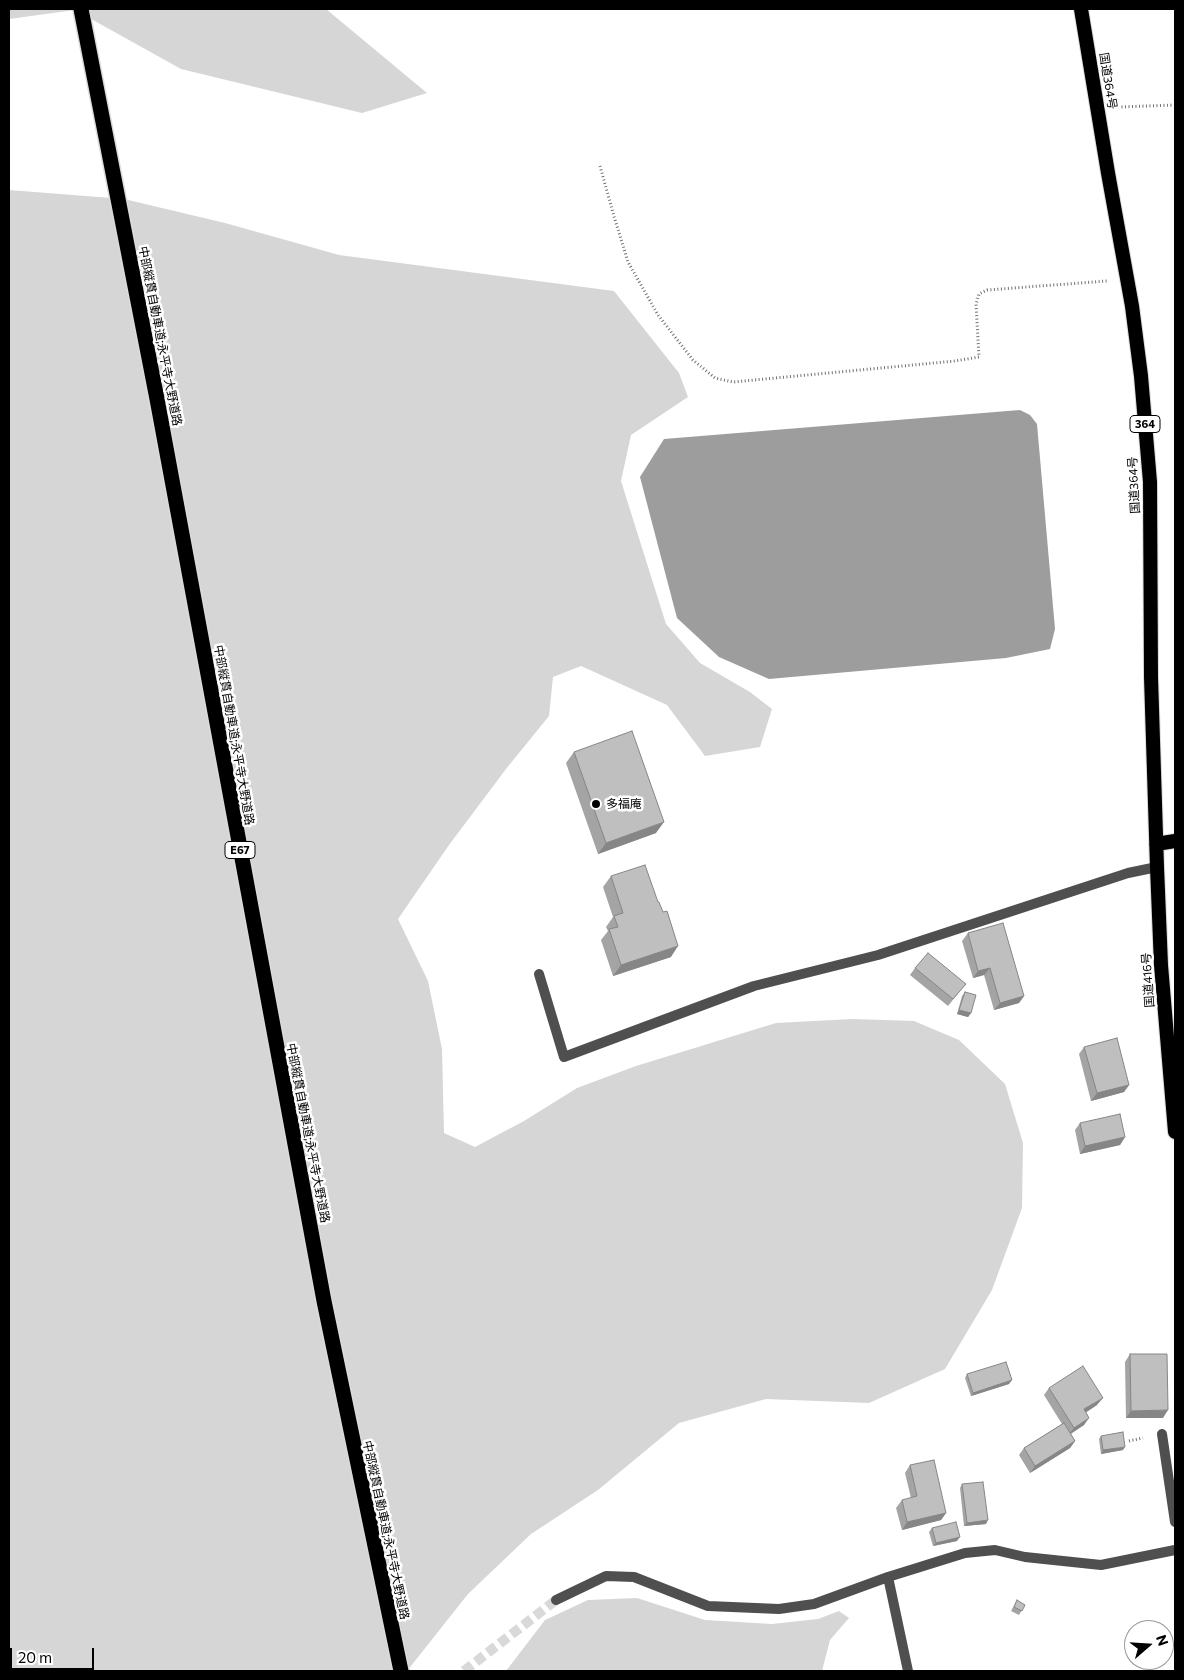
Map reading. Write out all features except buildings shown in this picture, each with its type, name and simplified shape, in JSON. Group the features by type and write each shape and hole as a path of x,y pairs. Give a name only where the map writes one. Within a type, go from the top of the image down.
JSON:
{"highway":[{"name":"中部縦貫自動車道;永平寺大野道路","path":"81,9 157,399 322,1292 401,1671"},
{"name":"国道364号","path":"1081,9 1128,279 1141,376 1150,482 1151,677 1156,844"},
{"path":"1156,844 1175,841"},
{"name":"国道416号","path":"1156,844 1161,965 1175,1132"}],"street":[{"path":"540,974 564,1057 754,986 878,955 1128,873 1156,866"},
{"path":"1162,1434 1175,1522"},
{"path":"556,1600 606,1576 634,1577 708,1606 779,1609 814,1604 888,1577 965,1554 995,1550 1024,1557 1101,1565 1175,1550"},
{"path":"888,1577 908,1671"}],"path":[{"path":"1097,109 1175,105"},
{"path":"600,166 628,262 658,315 693,360 715,378 733,382 955,361 979,357 976,304 979,294 986,290 1128,279"}],"shaded area":[{"path":"9,9 326,9 427,93 362,113 181,69 75,10 9,19"},
{"path":"9,190 124,199 225,223 339,255 614,291 679,373 688,397 631,435 621,481 666,624 700,663 750,692 772,709 760,747 705,756 667,705 581,666 553,677 549,716 506,769 449,845 398,919 428,981 442,1049 444,1133 475,1147 524,1121 577,1088 636,1066 776,1023 852,1019 914,1021 959,1040 1005,1084 1023,1143 1022,1208 992,1290 945,1369 869,1403 766,1399 679,1423 598,1490 531,1534 468,1594 407,1671 9,1671"},
{"path":"1020,410 1030,415 1037,424 1055,629 1050,649 1006,658 769,679 719,657 677,618 640,477 664,439"},
{"path":"637,1598 705,1620 772,1624 818,1619 839,1611 849,1618 830,1640 822,1671 506,1671 545,1620 588,1600"}],"tunnel":[{"path":"464,1671 556,1600"}],"place":[{"name":"多福庵","path":"596,804"}]}
